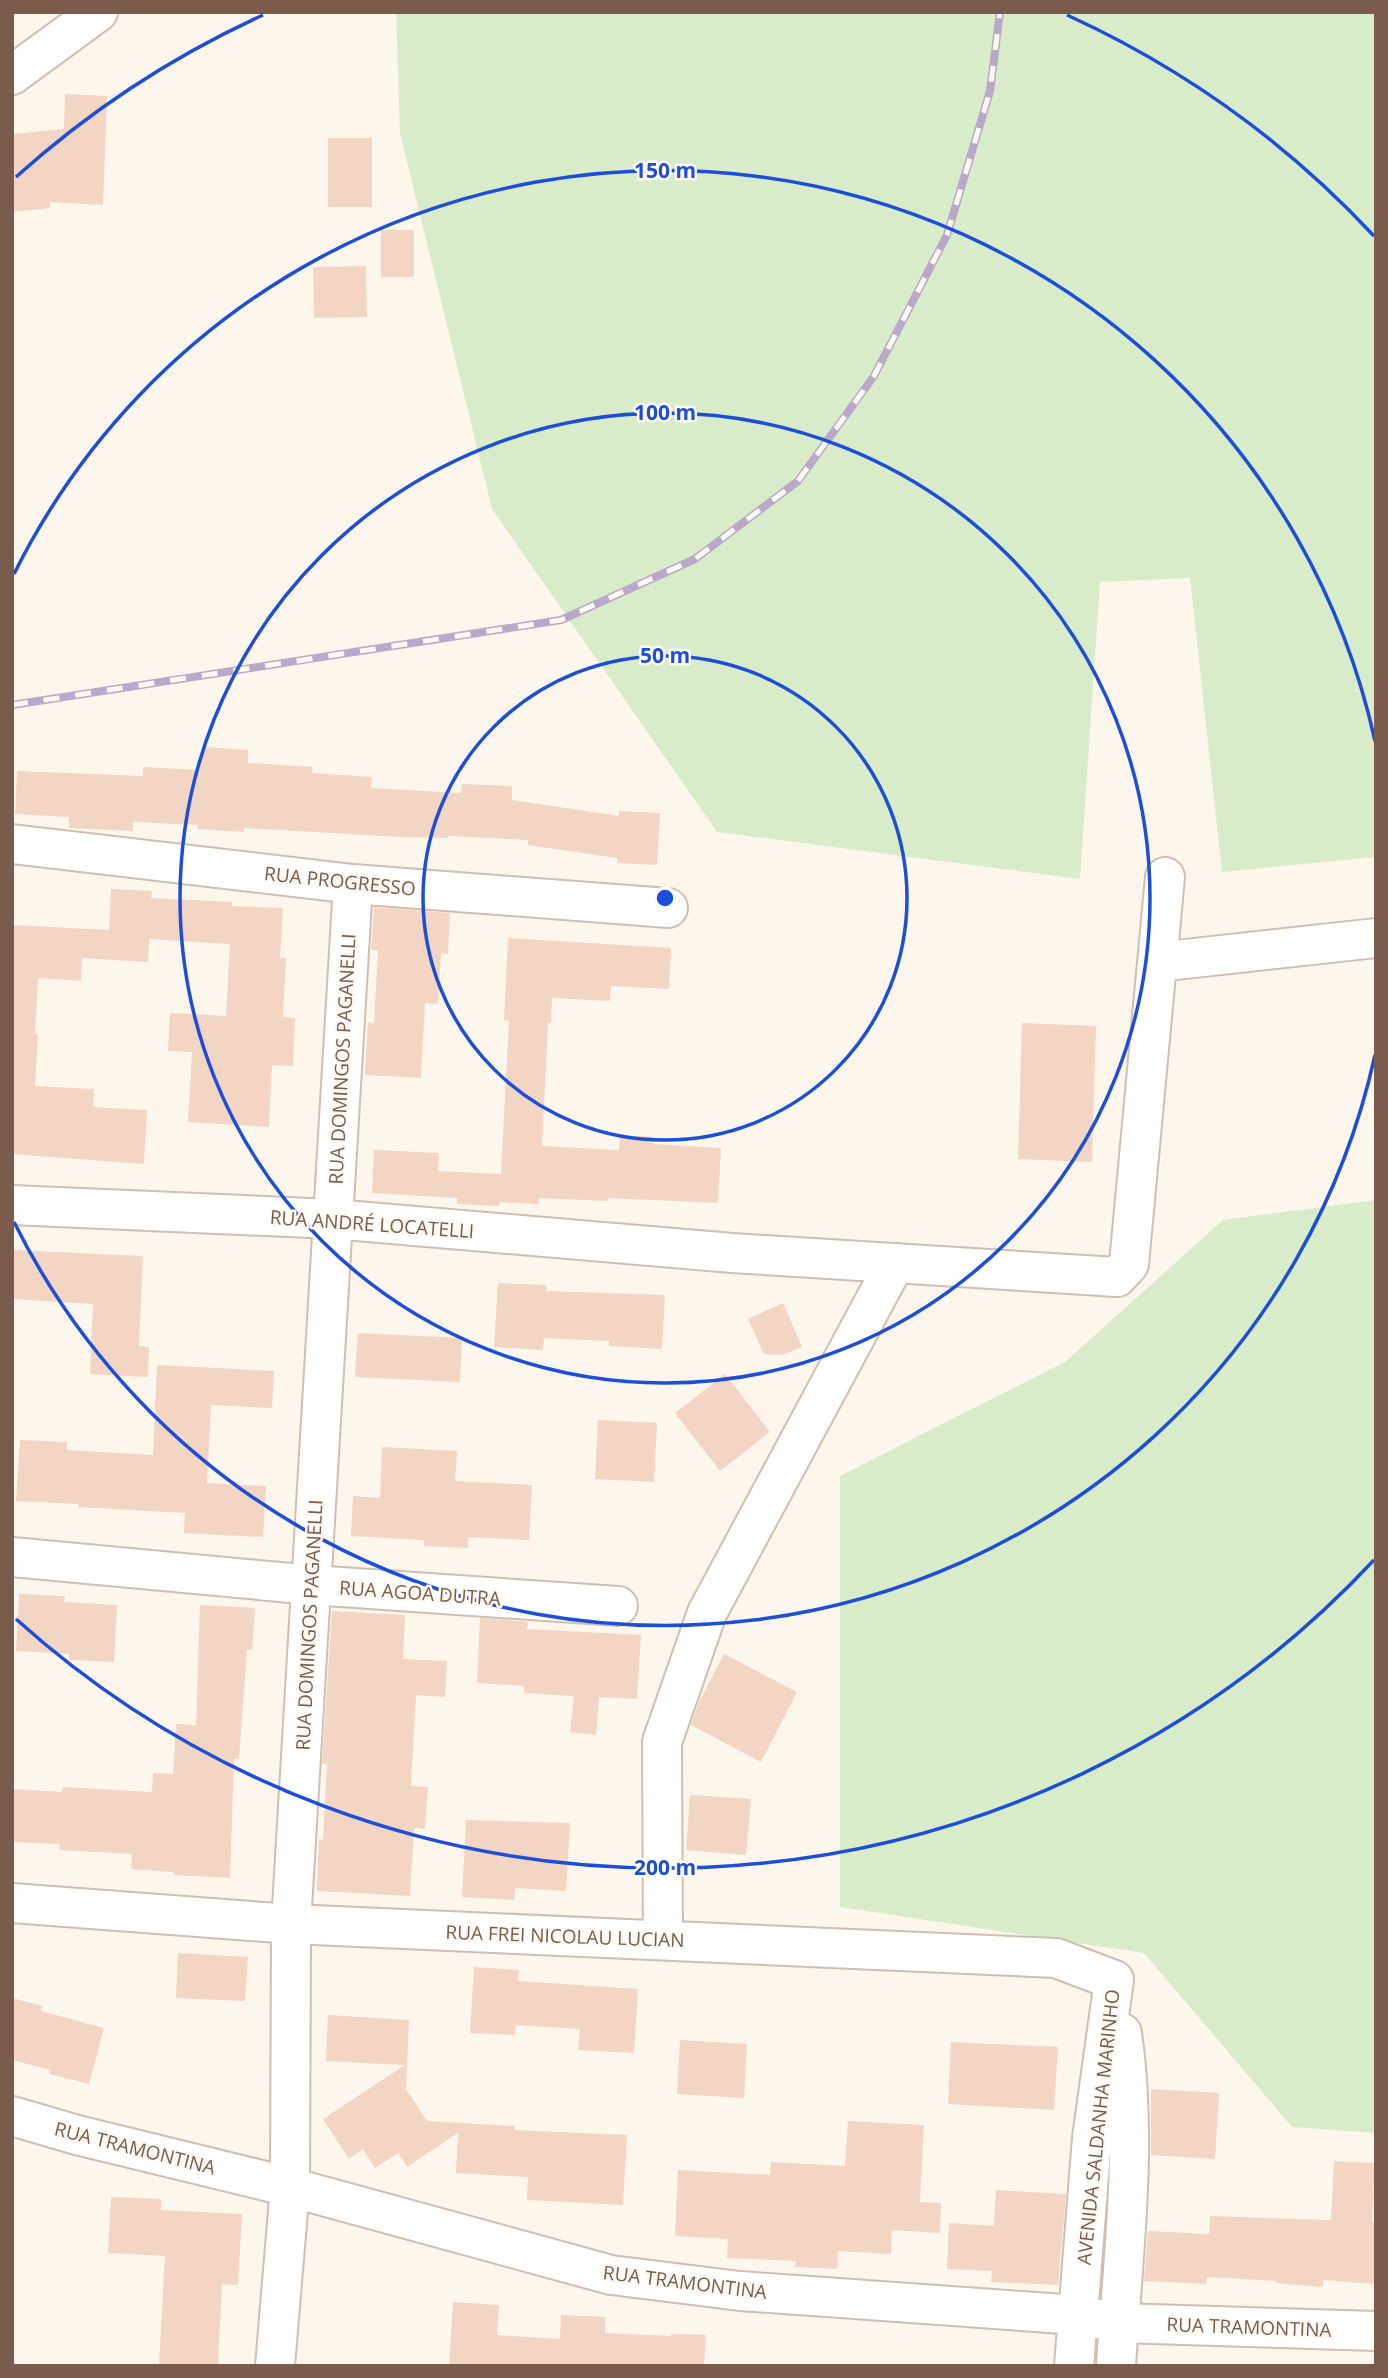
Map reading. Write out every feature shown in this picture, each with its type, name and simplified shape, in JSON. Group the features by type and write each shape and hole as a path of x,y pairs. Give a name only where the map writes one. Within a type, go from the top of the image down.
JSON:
{"street":[{"path":"12,75 98,12"},
{"name":"RUA PROGRESSO","path":"12,844 353,884 668,908"},
{"path":"1165,877 1158,962 1376,939"},
{"name":"RUA DOMINGOS PAGANELLI","path":"275,2366 290,2187 291,1924 353,884"},
{"name":"RUA ANDRÉ LOCATELLI","path":"12,1205 333,1219 732,1253 1118,1277 1129,1264 1158,962"},
{"path":"663,1940 662,1742 707,1614 895,1263"},
{"name":"RUA AGOA DUTRA","path":"12,1558 312,1585 618,1606"},
{"name":"RUA FREI NICOLAU LUCIAN","path":"12,1903 291,1924 1056,1958 1114,1980"},
{"name":"AVENIDA SALDANHA MARINHO","path":"1074,2366 1092,2138 1114,1980"},
{"name":"AVENIDA SALDANHA MARINHO","path":"1114,1980 1126,2058 1130,2144 1116,2366"},
{"name":"RUA TRAMONTINA","path":"12,2116 77,2135 290,2187 611,2275 740,2291 1078,2315 1119,2323 1376,2331"}],"green space":[{"path":"396,12 1376,12 1376,857 1222,872 1190,578 1100,582 1080,879 717,832 492,509 400,133"},
{"path":"1376,1200 1376,2133 1292,2127 1144,1953 840,1907 840,1476 1065,1362 1223,1220"}],"building":[{"path":"65,94 107,96 103,205 50,202 50,208 12,212 12,134 64,129"},
{"path":"328,138 372,138 372,207 328,207"},
{"path":"381,230 414,230 414,277 381,277"},
{"path":"366,266 367,317 314,318 313,267"},
{"path":"202,747 248,750 248,763 313,767 312,773 372,777 371,788 461,793 462,784 512,786 512,800 619,816 619,811 660,813 657,865 617,863 617,858 528,845 528,840 448,836 400,837 244,828 244,832 197,829 198,825 133,822 133,831 69,828 69,817 15,814 17,771 143,776 143,767 200,770"},
{"path":"111,889 152,891 151,898 232,902 232,906 283,908 280,958 286,958 283,1017 295,1018 293,1066 272,1065 269,1127 188,1122 192,1052 168,1051 170,1013 226,1016 230,944 149,939 148,962 82,958 81,981 38,978 35,1034 38,1034 35,1086 94,1089 93,1107 147,1110 144,1164 12,1154 12,925 109,930"},
{"path":"374,907 450,913 448,954 441,953 438,1004 425,1003 421,1078 365,1075 368,1022 374,1023 378,950 371,950"},
{"path":"508,938 671,948 669,989 611,986 610,1001 552,998 551,1023 548,1023 542,1146 619,1150 620,1135 654,1137 653,1144 721,1148 718,1203 539,1198 539,1204 500,1202 499,1206 457,1204 457,1198 372,1193 374,1150 439,1153 438,1171 501,1174 509,1021 504,1020"},
{"path":"1022,1023 1096,1026 1092,1162 1018,1159"},
{"path":"12,1250 143,1256 139,1346 149,1347 148,1377 90,1374 93,1304 12,1299"},
{"path":"498,1283 546,1285 546,1291 665,1295 662,1349 609,1346 609,1341 544,1338 543,1350 494,1347"},
{"path":"783,1303 802,1347 782,1355 764,1354 748,1319"},
{"path":"358,1333 462,1338 460,1382 355,1377"},
{"path":"157,1365 274,1371 272,1408 211,1405 207,1483 266,1486 263,1537 184,1533 185,1513 16,1501 20,1440 67,1442 67,1450 153,1455"},
{"path":"725,1374 770,1432 720,1471 675,1413"},
{"path":"598,1420 657,1423 654,1482 595,1479"},
{"path":"382,1447 457,1451 455,1481 532,1485 529,1540 468,1537 468,1548 424,1546 424,1540 351,1536 353,1496 380,1498"},
{"path":"19,1594 65,1596 64,1602 117,1605 114,1662 69,1660 69,1654 16,1651"},
{"path":"200,1605 255,1608 252,1650 247,1650 239,1759 234,1759 230,1878 131,1869 132,1854 59,1850 60,1844 12,1842 12,1789 62,1792 63,1787 152,1792 153,1773 173,1774 176,1724 196,1725"},
{"path":"332,1611 405,1615 403,1659 447,1661 445,1697 416,1695 411,1786 428,1787 425,1829 414,1828 410,1896 317,1891 319,1839 323,1840 327,1764 322,1764"},
{"path":"480,1618 528,1622 527,1629 641,1635 637,1699 599,1697 596,1735 570,1732 574,1696 524,1693 524,1686 477,1683"},
{"path":"724,1654 797,1692 761,1762 691,1725 699,1702"},
{"path":"690,1795 751,1799 746,1855 686,1850"},
{"path":"466,1820 570,1823 566,1891 515,1888 514,1900 462,1897"},
{"path":"178,1953 248,1957 245,2001 176,1998"},
{"path":"474,1967 519,1970 518,1981 638,1989 634,2053 578,2050 580,2029 516,2025 515,2035 470,2033"},
{"path":"12,1998 42,2006 41,2011 104,2028 89,2084 49,2074 50,2070 12,2060"},
{"path":"328,2015 409,2020 406,2089 427,2121 514,2126 514,2130 627,2135 623,2205 527,2200 528,2177 456,2173 458,2133 407,2167 398,2153 375,2168 363,2149 349,2159 323,2119 405,2065 326,2061"},
{"path":"680,2040 747,2044 744,2098 677,2094"},
{"path":"951,2042 1058,2047 1054,2110 948,2104"},
{"path":"1151,2089 1219,2093 1215,2159 1151,2155"},
{"path":"848,2121 924,2125 920,2202 941,2203 940,2233 892,2230 891,2254 838,2251 837,2269 795,2267 796,2261 727,2258 728,2239 675,2236 678,2170 770,2175 771,2162 845,2166"},
{"path":"1334,2161 1375,2163 1372,2222 1376,2223 1376,2284 1323,2280 1323,2287 1207,2277 1206,2284 1144,2281 1148,2231 1209,2234 1210,2216 1331,2220"},
{"path":"996,2190 1066,2194 1058,2285 991,2282 992,2271 947,2269 949,2223 994,2226"},
{"path":"111,2197 161,2199 161,2210 242,2214 238,2285 222,2284 218,2366 159,2366 165,2256 108,2253"},
{"path":"453,2302 499,2305 497,2335 560,2339 561,2315 605,2317 605,2333 706,2335 704,2366 449,2366"}],"railway":[{"path":"12,705 561,620 695,559 798,481 874,376 947,235 990,91 1000,12"}]}
